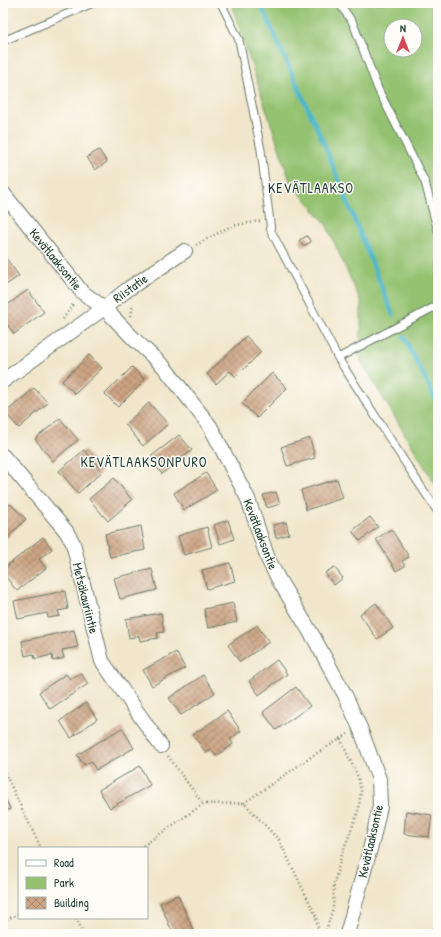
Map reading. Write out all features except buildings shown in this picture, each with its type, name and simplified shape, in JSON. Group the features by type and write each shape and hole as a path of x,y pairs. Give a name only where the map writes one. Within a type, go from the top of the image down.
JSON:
{"street":[{"name":"Kevätlaaksontie","path":"3,193 82,292 104,308 164,367 210,426 248,499 268,559 345,695 360,728 379,779 380,806 373,838 347,934"},
{"name":"Riistatie","path":"3,381 104,308 128,288 185,251"},
{"name":"Metsäkauriintie","path":"3,456 66,531 73,543 102,661 161,746"}],"lane":[{"path":"3,41 93,3"},
{"path":"221,3 239,40 261,150 271,231 338,358 438,512"},
{"path":"339,3 353,23 378,89 425,182 438,231"},
{"path":"338,358 438,305"}],"path":[{"path":"185,251 232,226 269,220"},
{"path":"141,847 203,804 244,803 340,738 360,728"},
{"path":"325,934 333,908 334,883 342,854 358,812 361,791 358,777 340,738"},
{"path":"161,746 203,804"},
{"path":"3,769 42,847"},
{"path":"244,803 279,840 316,916 319,934"},
{"path":"3,921 18,914"},
{"path":"76,919 84,934"}],"green space":[{"path":"231,3 429,3 438,20 438,489 361,361 361,302 326,224 290,181"}],"waterway":[{"path":"260,3 325,146 393,315"},
{"path":"404,337 438,404"}],"district":[{"name":"KEVÄTLAAKSO","path":"311,188"},
{"name":"KEVÄTLAAKSONPURO","path":"144,462"}]}
